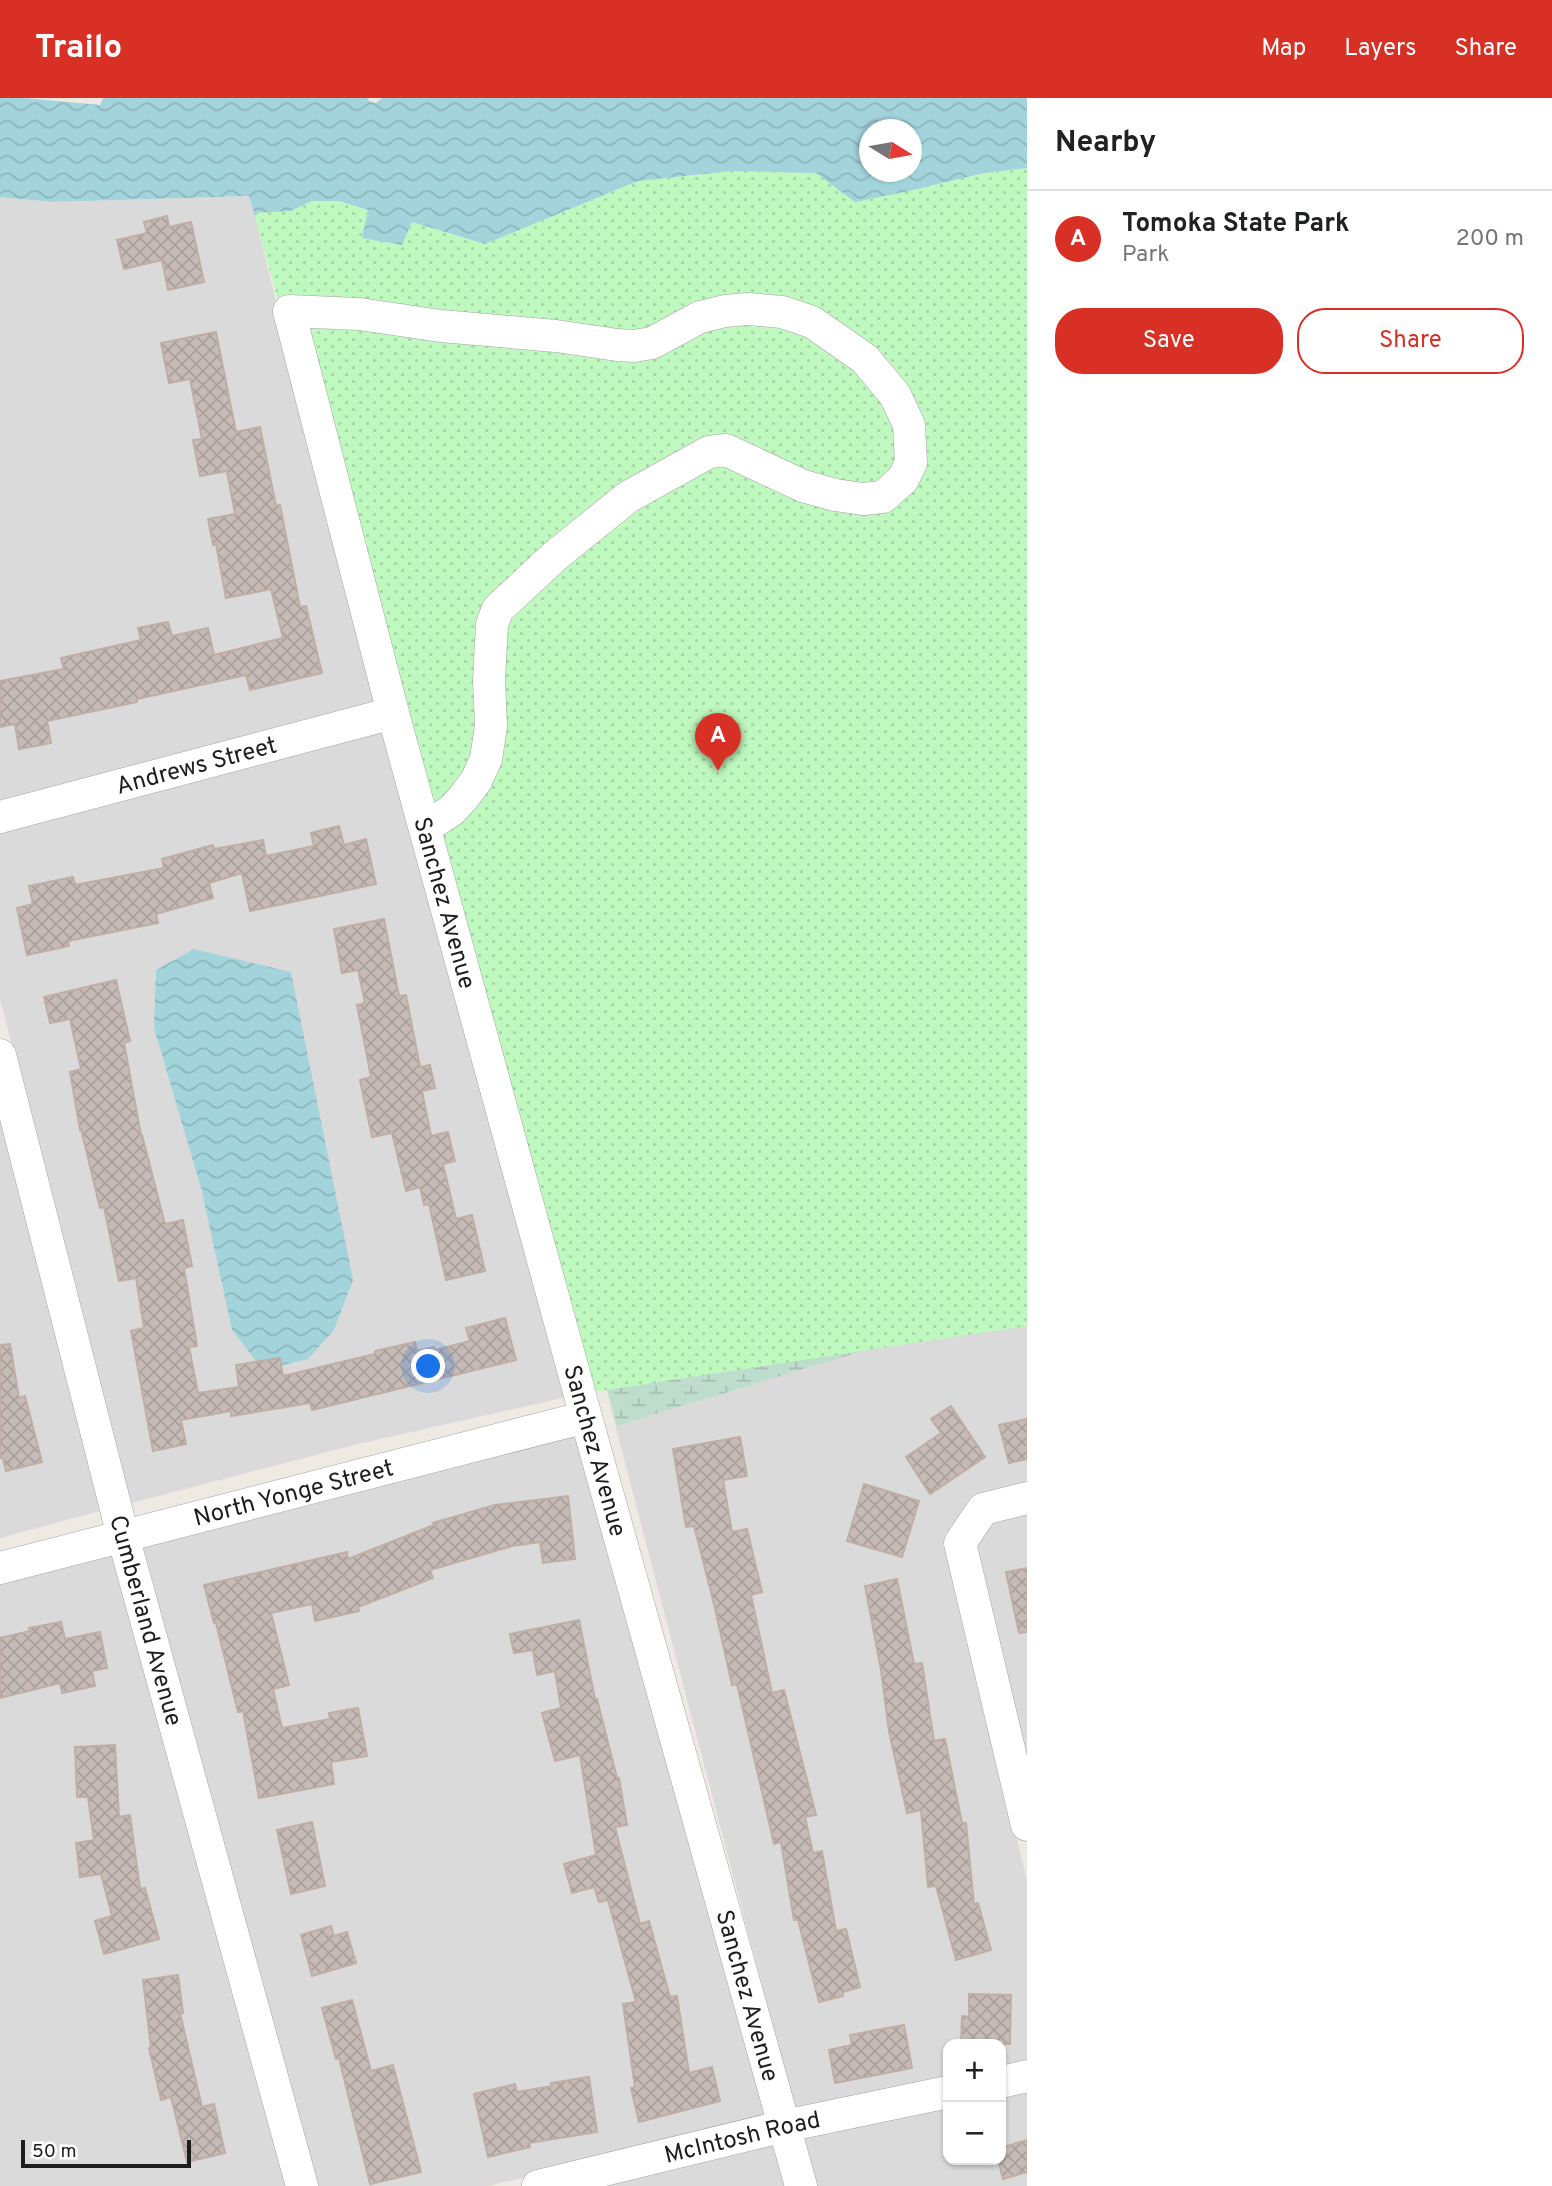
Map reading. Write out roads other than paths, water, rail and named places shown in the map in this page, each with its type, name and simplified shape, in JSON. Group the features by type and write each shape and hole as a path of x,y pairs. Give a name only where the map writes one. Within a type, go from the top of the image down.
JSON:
{"street":[{"name":"Sanchez Avenue","path":"425,828 463,799 476,781 486,759 491,726 489,680 492,624 498,609 556,555 628,497 709,452 726,450 803,486 835,495 863,499 883,497 903,479 911,463 909,425 895,395 865,359 812,322 782,312 748,309 699,317 652,343 634,346 556,336 441,327 359,314 289,311 393,713 801,2186"},
{"name":"Andrews Street","path":"0,817 393,713"},
{"name":"Cumberland Avenue","path":"0,1055 123,1536 302,2186"},
{"name":"North Yonge Street","path":"0,1569 586,1417"},
{"path":"1027,1498 982,1509 960,1543 1027,1825"},
{"path":"1006,2080 1027,2076"},
{"name":"McIntosh Road","path":"538,2186 785,2126 943,2093"}],"water":[{"path":"0,98 100,105 103,98 368,98 376,103 382,98 1027,98 1027,168 984,173 855,202 816,173 732,171 638,181 485,244 412,222 402,245 362,238 368,210 339,201 312,201 291,211 254,213 249,196 52,202 0,197"},
{"path":"194,949 291,972 353,1280 334,1330 308,1359 263,1370 232,1330 201,1188 154,1028 156,970"}],"place":[{"name":"Tomoka State Park","path":"718,771"}]}
